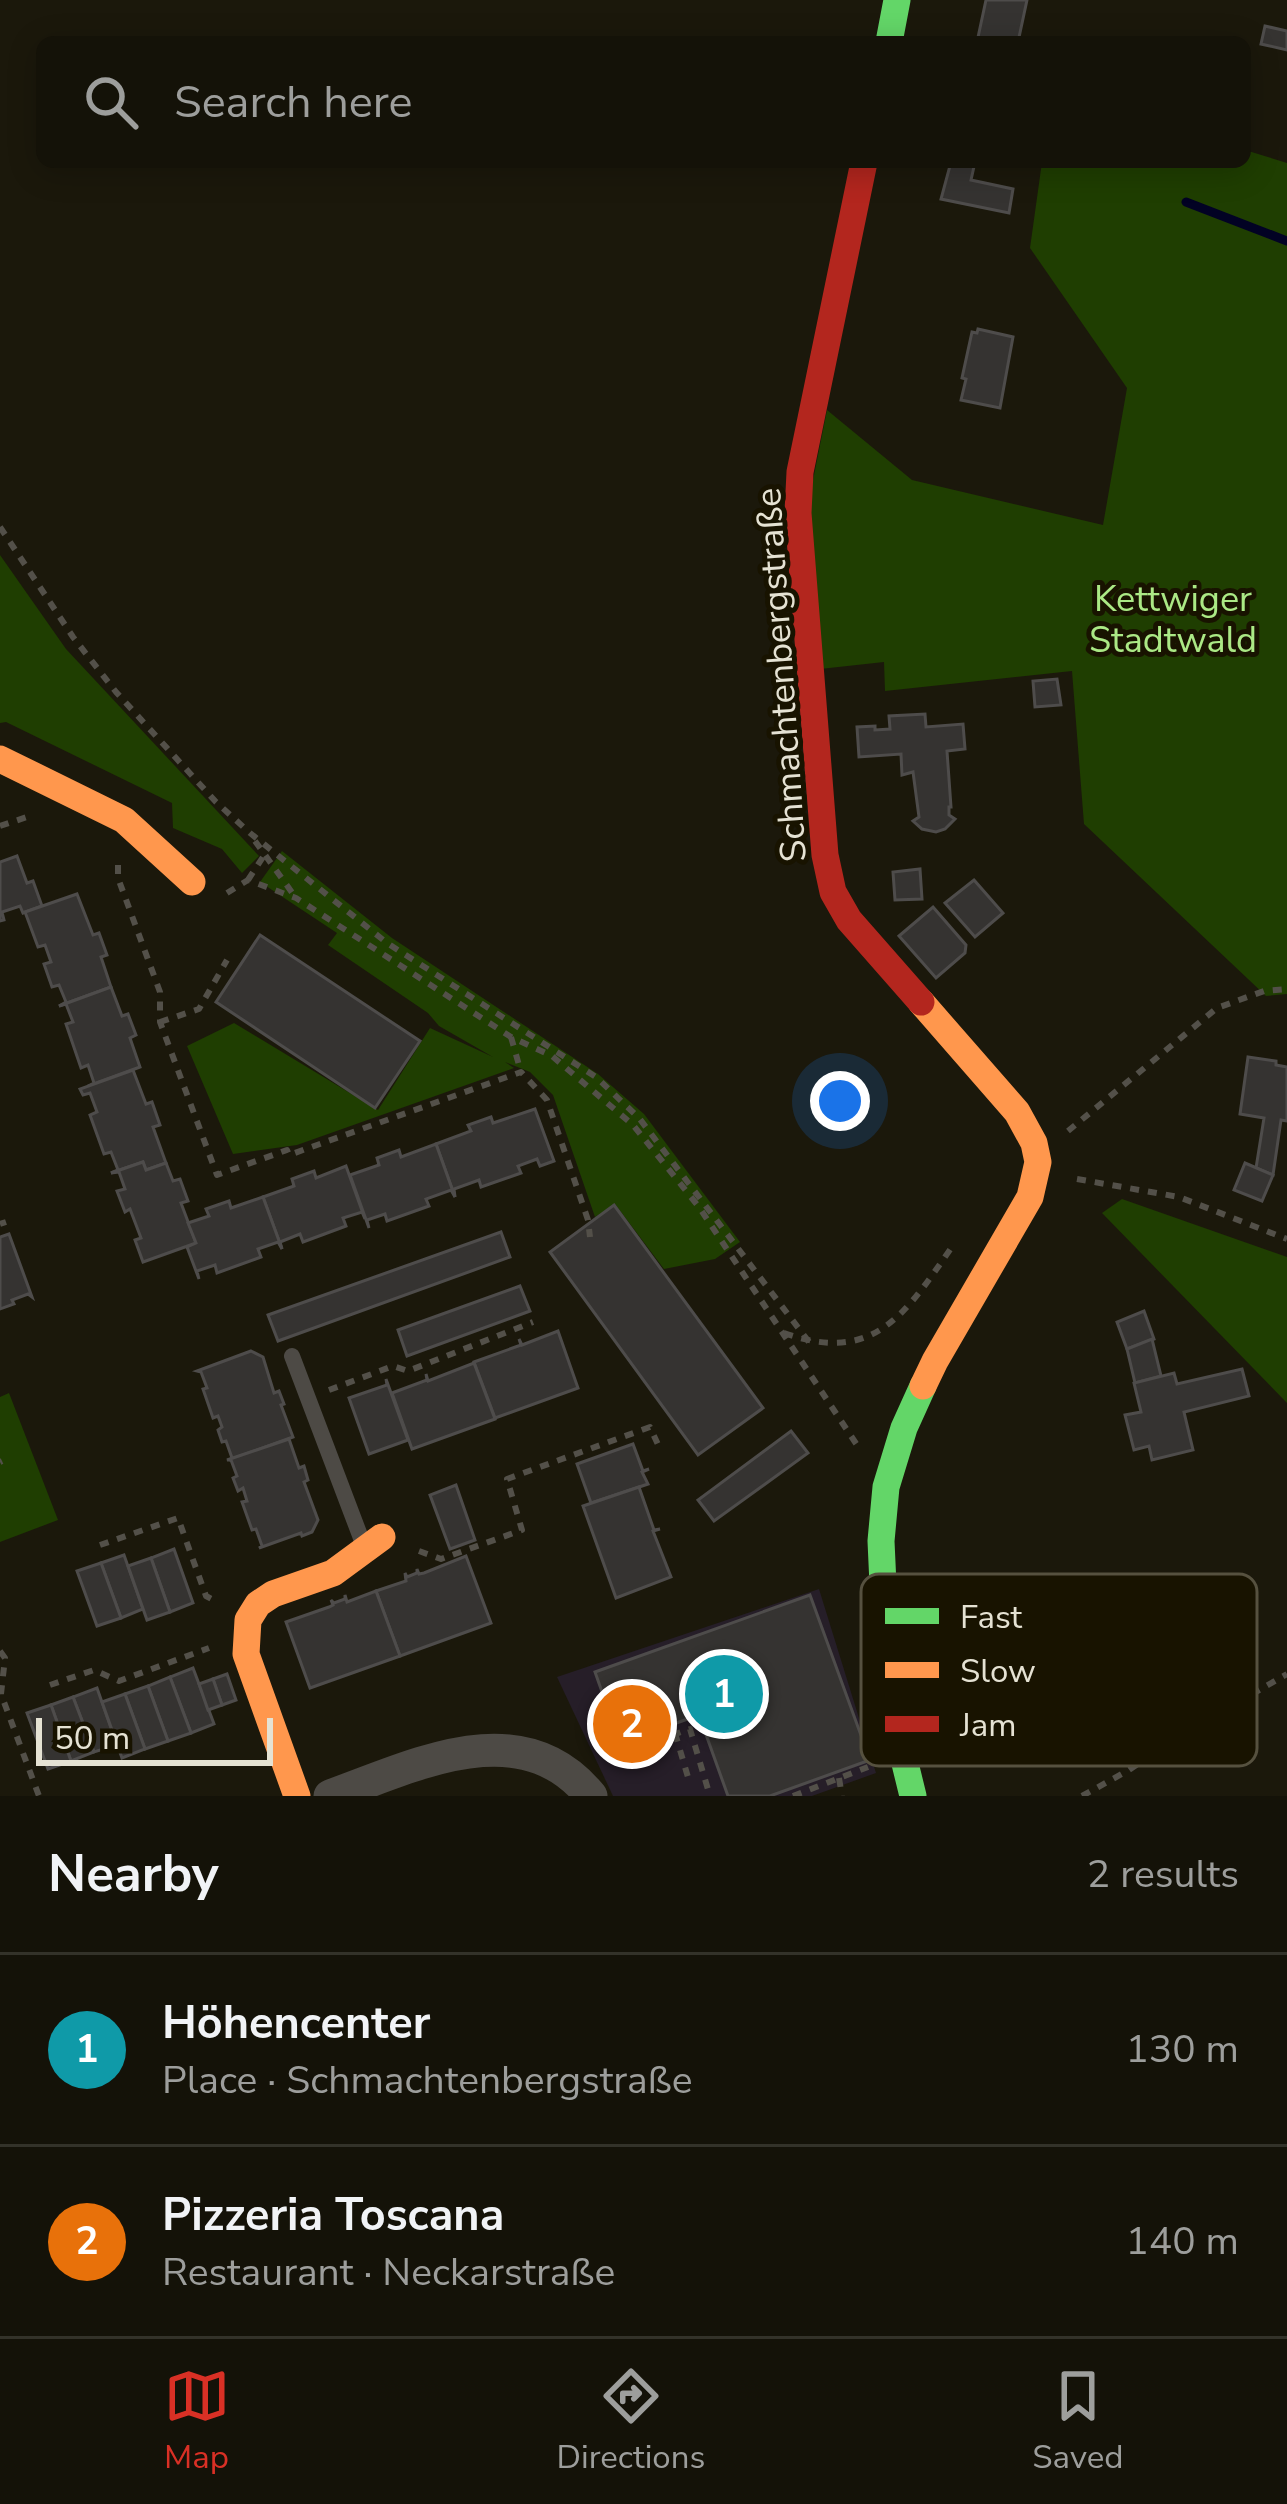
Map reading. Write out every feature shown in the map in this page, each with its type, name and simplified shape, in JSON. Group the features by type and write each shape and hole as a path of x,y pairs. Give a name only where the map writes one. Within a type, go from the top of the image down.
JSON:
{"street":[{"path":"890,36 898,0"},
{"name":"Schmachtenbergstraße","path":"863,168 800,472 798,512 825,855 833,892 848,920 1017,1112 1034,1137 1037,1156"},
{"path":"0,759 124,820 192,882"},
{"path":"882,1574 886,1487 904,1428 935,1361 1030,1197 1037,1178 1037,1156"},
{"path":"297,1796 246,1654 247,1627 258,1604 273,1594 333,1573 374,1544"},
{"path":"330,1796 459,1751 487,1748 524,1753 556,1766 591,1796"},
{"path":"904,1766 913,1796"}],"lane":[{"path":"292,1356 374,1544"}],"path":[{"path":"0,527 116,692 216,802 387,943 596,1077 639,1118 809,1342"},
{"path":"124,820 118,878 160,992 160,1022 217,1175 287,1150 289,1155 521,1072"},
{"path":"250,833 296,898"},
{"path":"227,893 248,880 265,854"},
{"path":"248,880 296,898 511,1037 552,1056 633,1125 699,1207 886,1487"},
{"path":"160,1022 199,1009 227,960"},
{"path":"1287,989 1264,991 1217,1008 1037,1156 1078,1180 1179,1197 1287,1239"},
{"path":"511,1037 521,1072 548,1100 590,1237"},
{"path":"784,1333 809,1342 851,1342 879,1332 905,1312 965,1227"},
{"path":"308,1398 394,1366 408,1371 533,1322"},
{"path":"374,1544 441,1559 522,1530 507,1479 650,1427 660,1449"},
{"path":"50,1685 94,1670 119,1682 247,1627 206,1595 178,1518 100,1545"},
{"path":"0,1651 5,1658 1,1694 39,1796"},
{"path":"1257,1691 1287,1674"},
{"path":"601,1733 610,1756 690,1729 710,1796"},
{"path":"675,1733 690,1784"},
{"path":"794,1796 871,1766"},
{"path":"1082,1796 1135,1766"},
{"path":"839,1778 842,1796"}],"shaded area":[{"path":"819,1589 861,1725 861,1766 874,1766 876,1773 812,1796 613,1796 557,1677"}],"green space":[{"name":"Kettwiger Stadtwald","path":"1251,152 1287,163 1287,994 1266,996 1084,824 1072,671 885,691 884,662 820,669 807,510 827,410 912,480 1103,525 1127,388 1030,248 1041,168 1251,168"},
{"path":"0,555 66,649 259,856 242,873 222,849 173,828 172,803 0,723"},
{"path":"282,851 392,938 598,1074 644,1114 740,1242 715,1259 664,1269 615,1204 595,1217 553,1095 530,1072 505,1062 514,1068 297,1145 233,1154 187,1046 234,1023 378,1110 430,1028 493,1057 439,1026 428,1013 328,945 337,933 260,882"},
{"path":"1122,1199 1287,1257 1287,1403 1102,1213"},
{"path":"9,1393 58,1520 0,1542 0,1397"}],"building":[{"path":"986,0 1027,0 1019,36 978,36"},
{"path":"1265,26 1287,31 1287,50 1261,44"},
{"path":"949,168 974,168 971,180 1013,189 1009,213 941,199"},
{"path":"978,329 1013,337 1000,408 961,400 972,332"},
{"path":"1057,679 1061,705 1035,707 1033,681"},
{"path":"925,714 926,727 963,724 965,749 947,751 949,815 955,819 936,832 913,821 919,817 913,772 902,775 901,754 859,757 857,727 890,729 889,716"},
{"path":"17,856 42,906 23,913 20,906 2,912 4,920 0,921 0,862"},
{"path":"920,869 922,899 895,900 893,872"},
{"path":"974,880 1003,913 975,937 945,903"},
{"path":"77,894 93,935 99,933 111,987 59,1006 66,1002 59,985 52,987 44,964 51,962 45,945 38,947 25,912"},
{"path":"933,907 966,945 965,953 936,978 899,936"},
{"path":"260,935 420,1041 375,1108 216,1002"},
{"path":"111,987 122,1016 128,1014 136,1035 130,1038 140,1067 88,1086 94,1083 88,1065 81,1068 66,1024 73,1022 66,1004 59,1006"},
{"path":"1248,1057 1287,1067 1287,1121 1281,1120 1273,1175 1256,1168 1264,1118 1240,1114"},
{"path":"133,1070 146,1104 152,1102 160,1125 153,1127 166,1163 146,1170 143,1162 111,1173 118,1170 111,1152 104,1154 90,1115 97,1112 90,1093 83,1095 80,1089"},
{"path":"535,1109 554,1161 540,1166 537,1159 518,1166 521,1173 481,1187 479,1180 454,1189 455,1197 436,1144 471,1131 468,1125 491,1117 493,1123"},
{"path":"436,1144 455,1197 451,1190 426,1199 429,1206 387,1221 385,1214 367,1220 369,1228 350,1175 379,1165 377,1158 399,1150 401,1157"},
{"path":"143,1162 146,1170 166,1163 173,1181 180,1179 188,1201 181,1203 196,1243 143,1262 135,1240 141,1238 117,1191 125,1189 119,1172 111,1173"},
{"path":"1245,1163 1273,1175 1262,1201 1234,1190"},
{"path":"346,1166 365,1219 362,1212 343,1218 346,1226 303,1242 300,1234 280,1242 282,1249 263,1197 294,1186 292,1179 314,1171 316,1178"},
{"path":"263,1197 282,1249 278,1242 258,1249 261,1257 217,1273 215,1265 197,1271 199,1279 187,1247 196,1243 188,1223 209,1216 206,1209 229,1201 231,1208"},
{"path":"614,1205 763,1408 698,1455 550,1252"},
{"path":"501,1232 510,1257 278,1341 268,1315"},
{"path":"9,1234 32,1297 12,1300 14,1304 0,1309 0,1237"},
{"path":"520,1286 530,1311 407,1356 398,1330"},
{"path":"1144,1311 1154,1339 1127,1349 1117,1322"},
{"path":"558,1331 578,1388 495,1418 474,1362 521,1345 519,1339 522,1345"},
{"path":"1152,1339 1161,1376 1135,1383 1127,1349"},
{"path":"251,1351 263,1357 293,1437 229,1460 226,1441 222,1442 218,1430 222,1427 218,1416 213,1418 203,1389 207,1388 197,1371"},
{"path":"474,1363 495,1419 412,1449 392,1393 427,1380 426,1374 428,1381"},
{"path":"1242,1369 1249,1396 1184,1412 1193,1450 1152,1460 1149,1446 1134,1450 1125,1415 1141,1412 1134,1383 1174,1373 1177,1384"},
{"path":"386,1379 408,1440 369,1454 349,1398 387,1385"},
{"path":"791,1431 808,1453 714,1521 698,1500"},
{"path":"289,1439 299,1468 304,1466 308,1480 304,1482 318,1520 312,1532 259,1548 256,1529 252,1530 242,1502 247,1501 243,1488 238,1491 233,1478 237,1476 227,1460"},
{"path":"633,1444 643,1471 649,1469 642,1472 648,1484 591,1503 577,1464"},
{"path":"456,1485 475,1540 450,1549 430,1495"},
{"path":"639,1487 654,1530 660,1529 653,1531 671,1577 616,1598 583,1506"},
{"path":"174,1549 193,1603 170,1612 151,1558"},
{"path":"124,1555 143,1609 121,1618 101,1563"},
{"path":"466,1556 491,1623 400,1656 376,1591 406,1581 405,1573 407,1577 417,1569 424,1573"},
{"path":"151,1558 170,1612 147,1620 128,1566"},
{"path":"101,1563 121,1618 97,1626 77,1571"},
{"path":"376,1591 400,1656 310,1688 286,1622 329,1607 331,1600 334,1603 345,1595 347,1602"},
{"path":"810,1595 861,1735 861,1763 770,1796 728,1796 699,1715 620,1743 595,1672"},
{"path":"193,1668 214,1724 191,1733 170,1677"},
{"path":"227,1674 236,1700 222,1705 213,1679"},
{"path":"170,1677 191,1733 168,1741 148,1686"},
{"path":"213,1679 222,1705 208,1710 199,1684"},
{"path":"148,1686 168,1741 145,1749 125,1694"},
{"path":"97,1688 117,1745 94,1752 73,1697"},
{"path":"125,1694 145,1749 122,1758 102,1702"},
{"path":"73,1697 94,1752 71,1761 51,1705"},
{"path":"51,1705 71,1761 48,1769 27,1713"}],"waterway":[{"path":"1186,202 1287,241"}],"traffic: fast":[{"path":"890,36 897,0"},
{"path":"883,1574 886,1487 923,1386"},
{"path":"906,1766 913,1796"}],"traffic: slow":[{"path":"0,759 124,820 192,882"},
{"path":"921,1002 1017,1112 1034,1143 1038,1162 1030,1197 923,1386"},
{"path":"297,1796 246,1654 248,1620 258,1604 273,1594 333,1573 382,1537"}],"traffic: jam":[{"path":"863,168 800,472 798,513 825,855 833,892 849,920 921,1002"}],"place":[{"name":"Höhencenter","path":"724,1694"},
{"name":"Pizzeria Toscana","path":"632,1724"}]}
